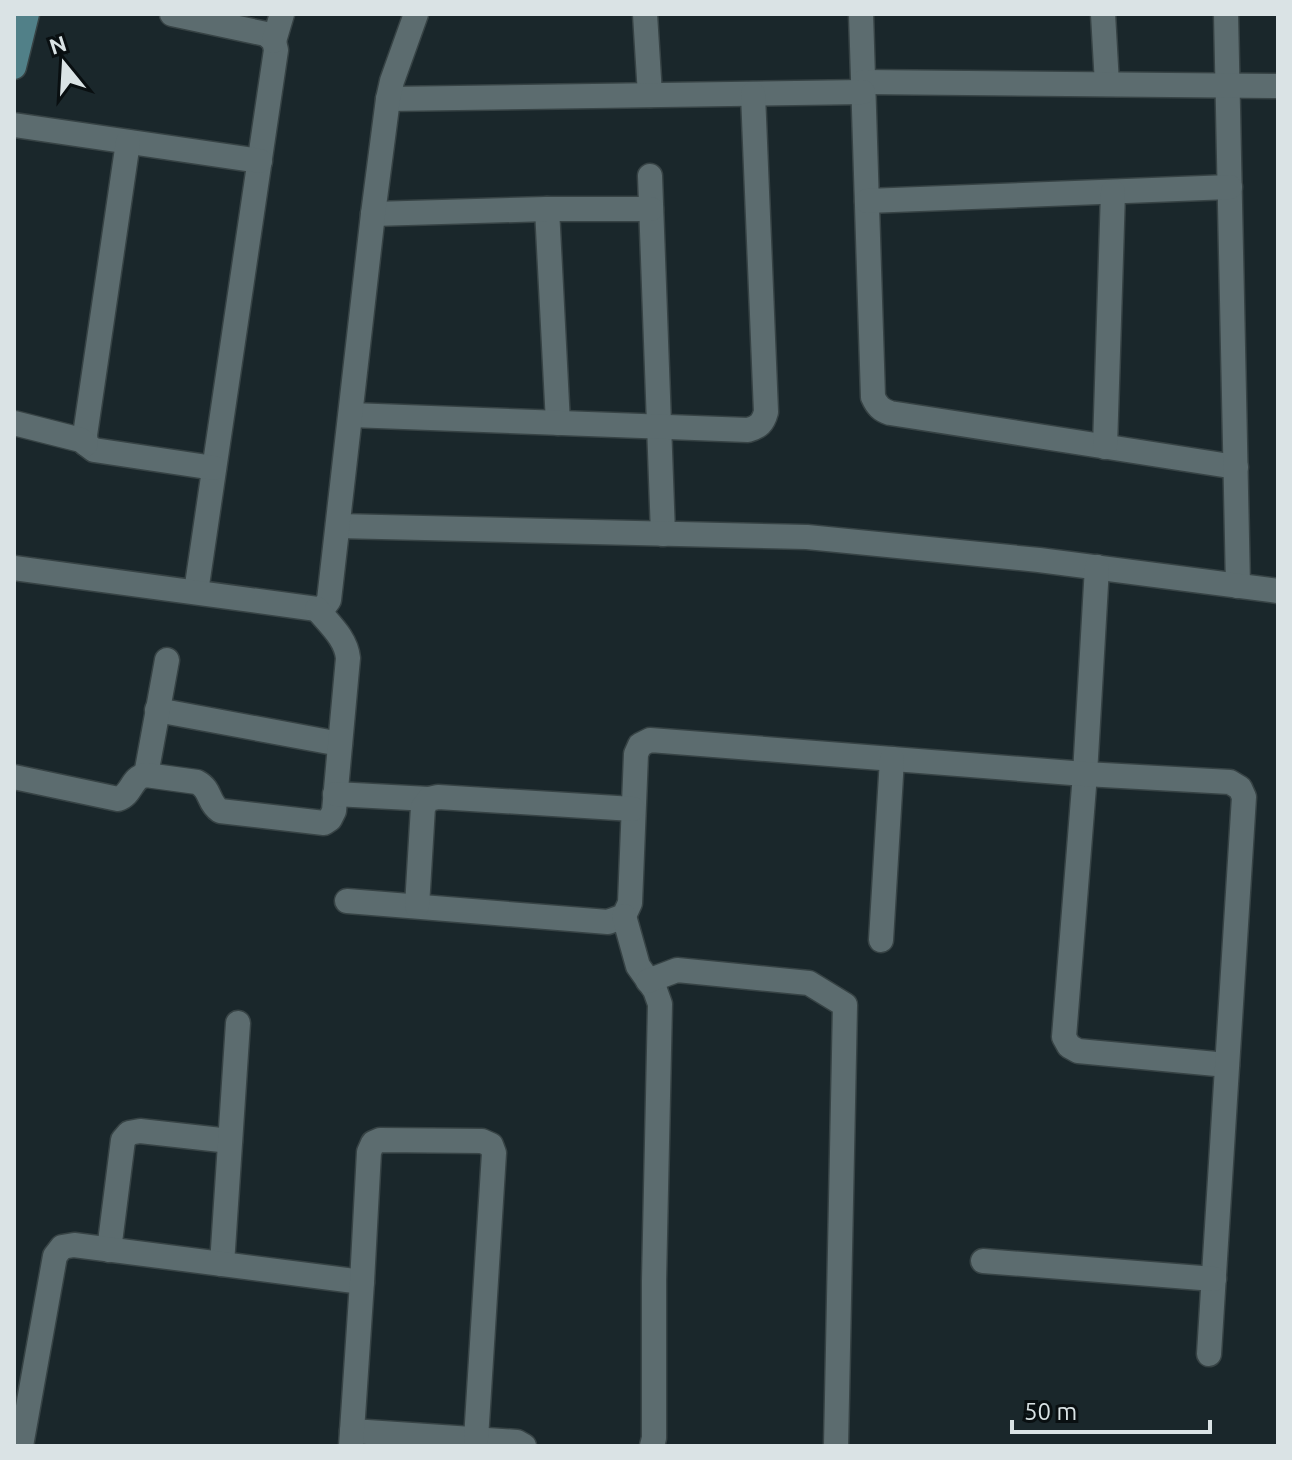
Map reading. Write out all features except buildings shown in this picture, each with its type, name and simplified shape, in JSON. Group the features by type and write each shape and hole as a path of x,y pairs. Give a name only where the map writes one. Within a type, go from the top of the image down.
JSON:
{"street":[{"path":"14,67 27,14"},
{"path":"172,14 266,34 274,41"},
{"path":"196,592 276,50 274,41 282,14"},
{"path":"14,568 317,609 324,607 329,600 388,99 416,14"},
{"path":"645,14 650,95"},
{"path":"861,14 873,397 876,405 890,413 1236,467"},
{"path":"1103,14 1107,84"},
{"path":"1226,14 1238,586"},
{"path":"388,99 753,94 863,87 1107,84 1278,86"},
{"path":"351,415 748,430 758,427 766,412 753,94"},
{"path":"14,125 260,161"},
{"path":"86,444 128,142"},
{"path":"650,176 663,534"},
{"path":"867,201 1230,187"},
{"path":"1105,447 1113,192"},
{"path":"547,209 558,423"},
{"path":"373,214 651,209"},
{"path":"14,423 81,440 94,450 214,468"},
{"path":"338,526 807,537 1024,558 1278,591"},
{"path":"1097,567 1085,774 1064,1037 1069,1046 1078,1051 1227,1065"},
{"path":"14,777 118,799 126,795 139,776 197,782 204,786 212,804 220,811 324,823 334,811 348,658 342,639 317,609"},
{"path":"146,775 167,660"},
{"path":"157,710 340,744"},
{"path":"652,1446 660,1004 655,990 638,966 624,916 630,903 636,754 640,745 650,740 1085,774 1230,782 1240,788 1244,797 1209,1354"},
{"path":"881,940 892,759"},
{"path":"335,794 633,809"},
{"path":"417,906 423,807 429,799"},
{"path":"347,901 608,922 624,916"},
{"path":"648,981 677,970 809,983 845,1005 836,1446"},
{"path":"222,1264 238,1023"},
{"path":"109,1250 123,1140 129,1133 140,1131 230,1141"},
{"path":"476,1439 494,1153 491,1145 482,1141 380,1140 373,1143 369,1152 351,1438 476,1439 517,1442 524,1446"},
{"path":"21,1446 55,1256 62,1247 74,1245 362,1282"},
{"path":"983,1261 1214,1279"}]}
